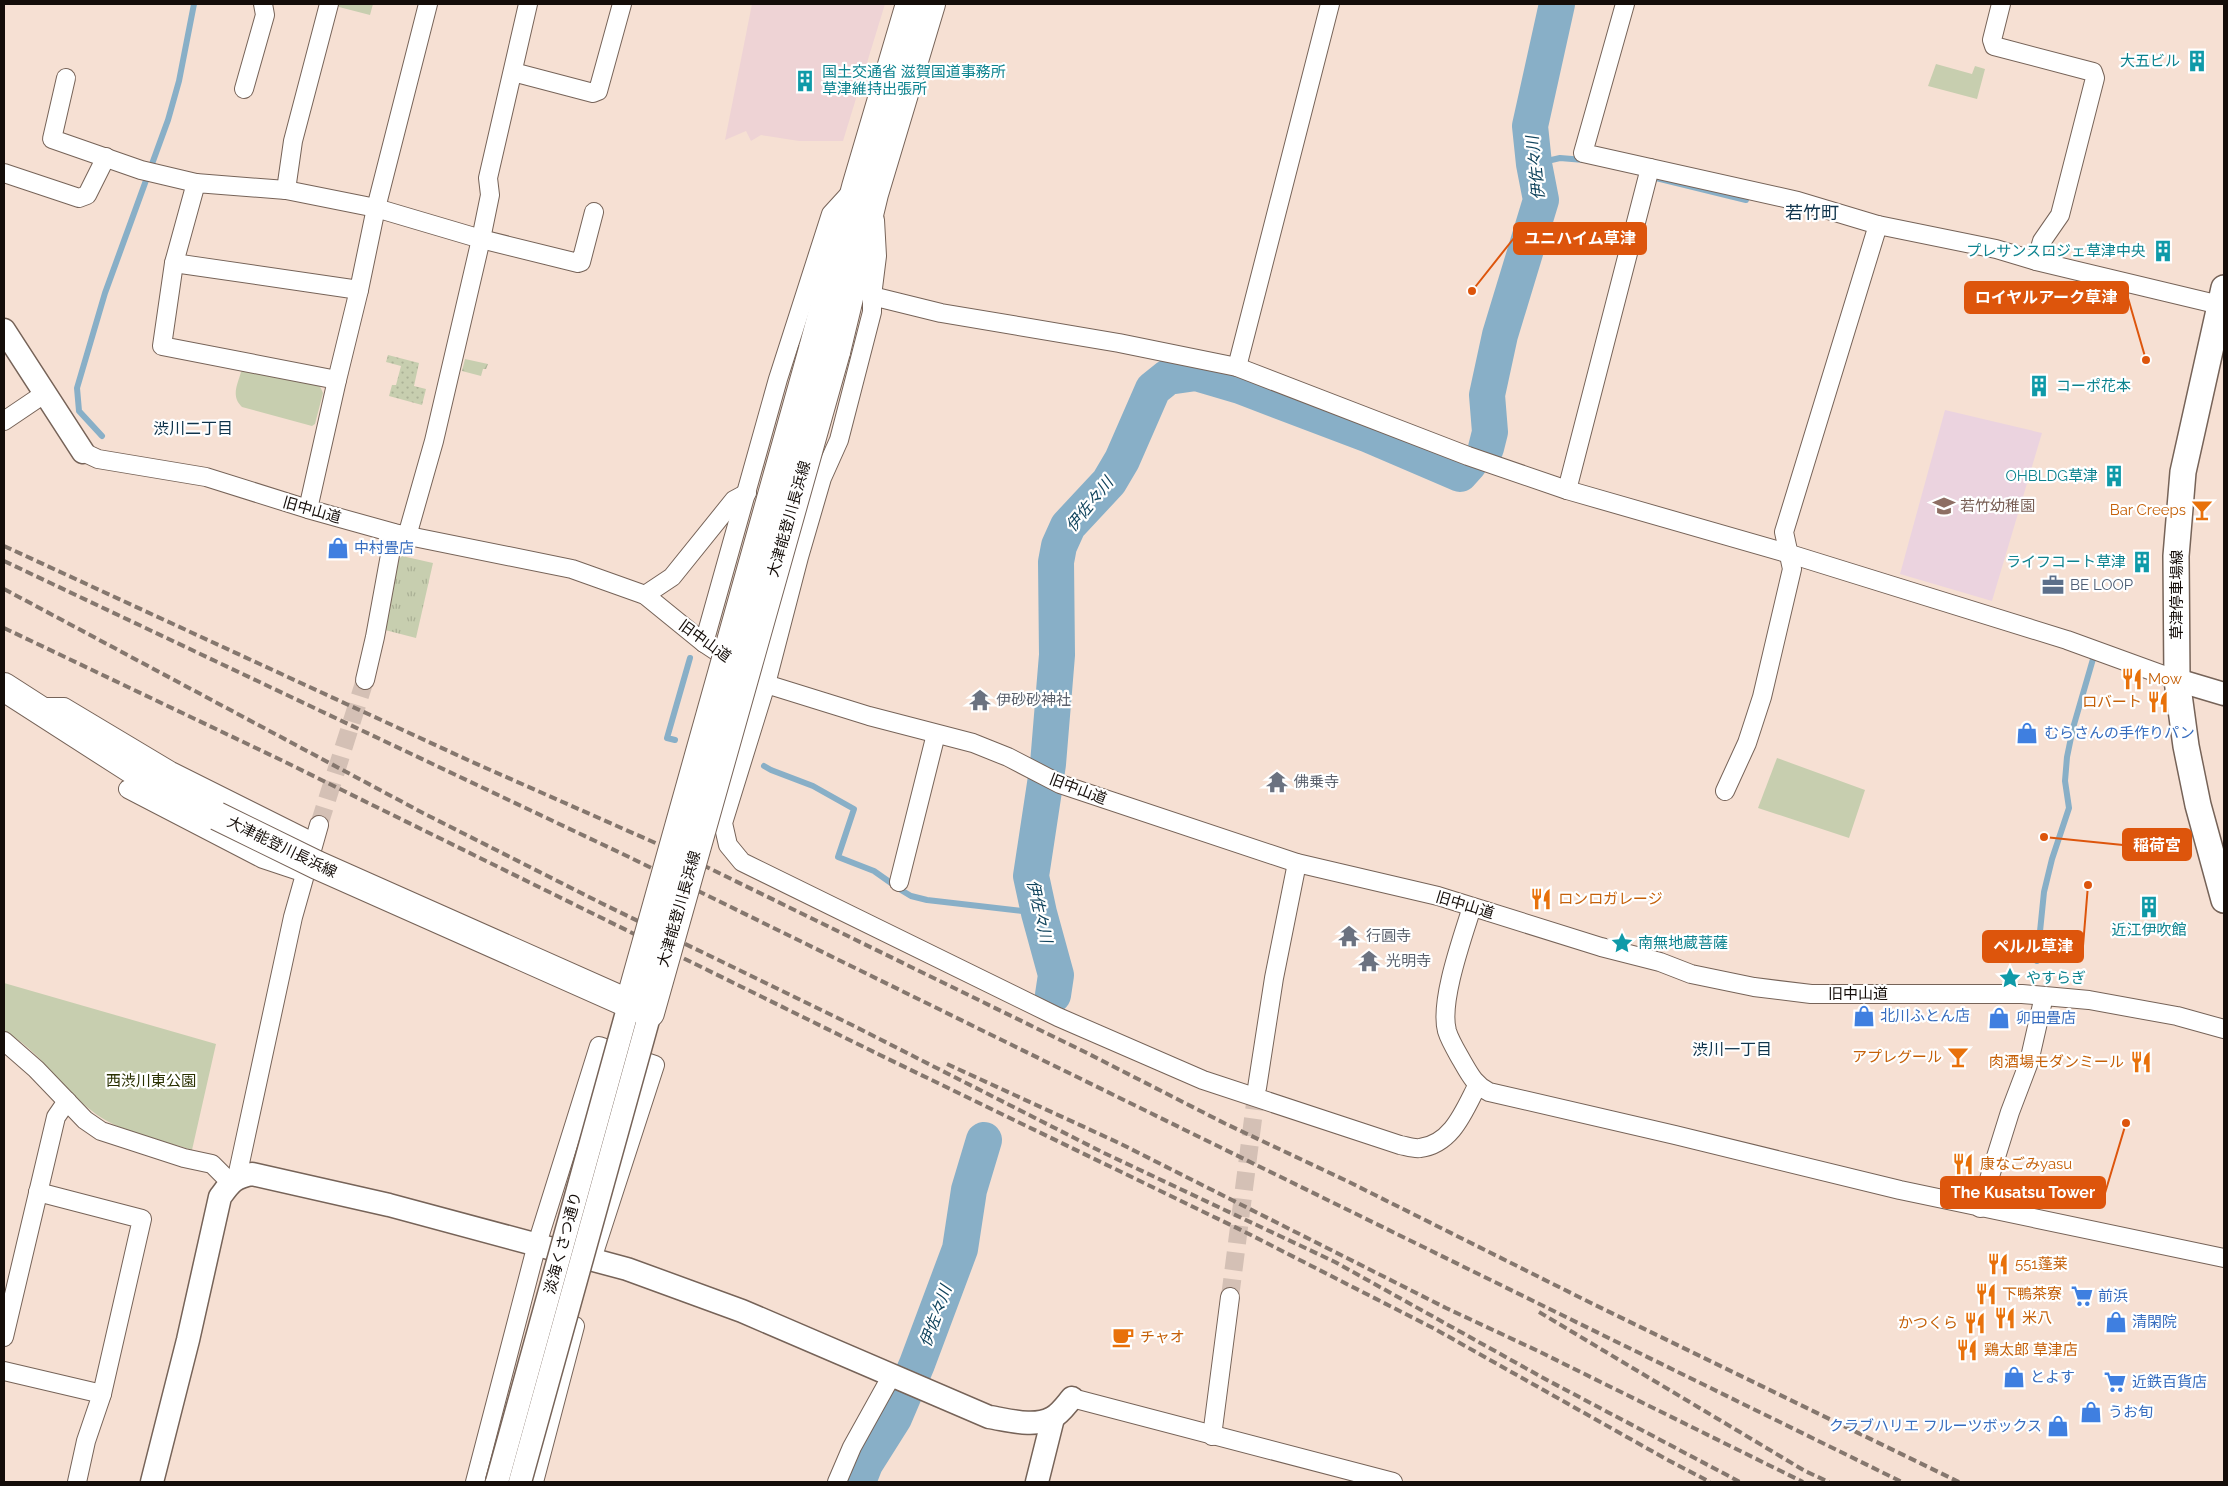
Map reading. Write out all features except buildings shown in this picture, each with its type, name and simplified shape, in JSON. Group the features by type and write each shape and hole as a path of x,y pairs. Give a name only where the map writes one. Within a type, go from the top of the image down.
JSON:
{"main road":[{"name":"大津能登川長浜線","path":"4,687 130,768 217,816 317,865 640,1009 824,351 910,4"},
{"name":"大津能登川長浜線","path":"865,191 931,4"},
{"name":"草津停車場線","path":"2222,297 2183,472 2176,556 2177,680 2186,746 2198,805 2224,900"}],"street":[{"path":"244,89 265,14 263,4"},
{"path":"286,190 293,141 329,4"},
{"path":"308,509 376,208 428,4"},
{"path":"365,680 401,534 434,440 481,239 490,195 488,178 528,4"},
{"path":"513,72 593,93 598,91 622,4"},
{"path":"1238,367 1330,4"},
{"path":"1625,4 1583,153 1798,201 1878,225 1996,249 2036,261 2222,297"},
{"path":"2001,4 1992,40 1994,46 2093,72 2095,78 2060,215 2042,241 2036,261"},
{"path":"66,78 52,139 141,170 196,182 286,190 376,208 481,239 578,263 581,262 594,212"},
{"path":"4,173 79,198 87,195 106,157"},
{"path":"1567,490 1650,168"},
{"path":"196,182 174,263 162,346 337,380"},
{"path":"704,643 778,379 831,214 865,191 877,256 872,312 839,440 817,496 766,684 723,823 728,845 742,862 1058,1017 1181,1071 1400,1145 1419,1149 1442,1141 1459,1121 1477,1086"},
{"path":"1725,790 1747,743 1762,697 1792,569 1784,532 1878,225"},
{"path":"174,263 359,290"},
{"path":"872,296 940,313 1119,343 1238,367 1468,456 1567,490 1790,554 2067,640 2177,680 2224,694"},
{"name":"旧中山道","path":"4,330 83,452 98,459 206,477 308,509 401,534 572,569 646,595 704,643 766,684 973,743 1008,756 1060,784 1297,863 1438,896 1601,947 1660,962 1691,974 1754,987 1811,994 2022,994 2089,1000 2177,1016 2224,1029"},
{"path":"4,421 44,394"},
{"path":"646,595 672,578 734,500 747,493"},
{"path":"34,707 64,707 171,771 313,842"},
{"path":"899,882 936,734"},
{"path":"128,789 263,859 305,872"},
{"path":"152,1482 188,1340 220,1197 234,1180 293,916 313,842 320,825"},
{"path":"1257,1088 1274,978 1297,863"},
{"path":"1472,907 1455,959 1445,1011 1446,1030 1477,1086 1489,1092 1980,1208 2224,1258"},
{"path":"1980,1208 2010,1112 2029,1062 2044,996"},
{"name":"淡海くさつ通り","path":"497,1482 640,1009"},
{"name":"淡海くさつ通り","path":"520,1482 640,1009"},
{"path":"4,1041 36,1069 85,1120 101,1131 184,1158 212,1164 234,1180"},
{"path":"475,1482 537,1244 599,1046 655,1065 592,1259 534,1482"},
{"path":"4,1337 56,1117 67,1101"},
{"path":"234,1180 252,1174 355,1197 592,1259 658,1280 742,1311 989,1417 1024,1423 1040,1422 1052,1418 1072,1398 1393,1482"},
{"path":"38,1192 142,1219 102,1394 86,1441 77,1482"},
{"path":"1212,1436 1230,1296"},
{"path":"4,1371 102,1394"},
{"path":"837,1482 852,1447 895,1377"},
{"path":"1038,1482 1052,1418"}],"shaded area":[{"path":"752,4 885,4 843,141 799,141 761,135 751,141 746,131 725,140"},
{"path":"1945,410 2042,433 1992,601 1900,574"}],"green space":[{"path":"339,4 373,4 370,15 339,7"},
{"path":"1936,64 1972,74 1975,66 1985,69 1977,99 1928,86"},
{"path":"388,355 419,363 414,386 426,389 422,405 389,396 392,385 396,385 401,366 386,362"},
{"path":"465,359 488,364 486,369 483,369 481,376 462,371"},
{"path":"245,369 318,382 323,393 315,424 312,426 242,407 237,399 236,391 241,372"},
{"path":"402,556 433,563 416,638 385,630 397,561"},
{"path":"1777,758 1865,790 1849,838 1758,808"},
{"name":"西渋川東公園","path":"4,983 216,1044 192,1150 140,1135 114,1125 92,1111 28,1048 4,1031"}],"waterway":[{"path":"102,436 79,411 77,388 105,293 168,120 179,81 194,4"},
{"name":"伊佐々川","path":"1486,448 1490,432 1487,395 1500,335 1541,200 1534,164 1530,126 1557,4"},
{"path":"1534,164 1560,158 1584,160"},
{"path":"1652,177 1746,200"},
{"name":"伊佐々川","path":"1053,995 1056,975 1031,876 1048,764 1057,655 1056,562 1059,546 1068,526 1109,482 1122,460 1153,389 1168,377 1196,373 1240,386 1369,435 1460,474 1469,464"},
{"path":"675,740 667,738 690,658"},
{"path":"2037,961 2044,892 2052,859 2069,808 2065,781 2067,757 2073,728 2093,659"},
{"path":"764,766 813,786 854,809 838,857 874,871 911,896 927,900 1039,913"},
{"name":"伊佐々川","path":"858,1482 865,1464 894,1418 917,1364 960,1249 969,1190 984,1140"}],"tunnel":[{"path":"319,825 365,680"},
{"path":"1230,1297 1257,1088"}],"railway":[{"path":"4,546 470,761 678,853 1087,1053 1224,1123 1349,1182 1591,1303 1959,1482"},
{"path":"4,561 629,857 1902,1482"},
{"path":"4,589 423,813 601,903 850,1024 1104,1153 1335,1262 1547,1380 1740,1482"},
{"path":"4,628 281,760 880,1055 1243,1231 1435,1329 1710,1482"},
{"path":"947,1064 1119,1143 1446,1308 1538,1351 1803,1482"},
{"path":"1539,1312 1805,1471 1829,1482"}],"place":[{"name":"大五ビル","path":"2197,61"},
{"name":"国土交通省 滋賀国道事務所 草津維持出張所","path":"805,81"},
{"name":"プレサンスロジェ草津中央","path":"2163,251"},
{"name":"ユニハイム草津","path":"1472,291"},
{"name":"ロイヤルアーク草津","path":"2146,360"},
{"name":"コーポ花本","path":"2039,386"},
{"name":"OHBLDG草津","path":"2114,476"},
{"name":"若竹幼稚園","path":"1944,506"},
{"name":"Bar Creeps","path":"2202,510"},
{"name":"中村畳店","path":"338,548"},
{"name":"ライフコート草津","path":"2142,562"},
{"name":"BE LOOP","path":"2053,585"},
{"name":"Mow","path":"2132,679"},
{"name":"伊砂砂神社","path":"980,700"},
{"name":"ロバート","path":"2158,702"},
{"name":"むらさんの手作りパン","path":"2027,733"},
{"name":"佛乗寺","path":"1277,782"},
{"name":"稲荷宮","path":"2044,837"},
{"name":"ペルル草津","path":"2088,885"},
{"name":"ロンロガレージ","path":"1541,899"},
{"name":"近江伊吹館","path":"2149,907"},
{"name":"行圓寺","path":"1349,936"},
{"name":"南無地蔵菩薩","path":"1622,943"},
{"name":"光明寺","path":"1369,961"},
{"name":"やすらぎ","path":"2010,978"},
{"name":"北川ふとん店","path":"1864,1016"},
{"name":"卯田畳店","path":"1999,1018"},
{"name":"アプレグール","path":"1958,1057"},
{"name":"肉酒場モダンミール","path":"2141,1062"},
{"name":"The Kusatsu Tower","path":"2126,1123"},
{"name":"康なごみyasu","path":"1963,1164"},
{"name":"551蓬莱","path":"1998,1264"},
{"name":"下鴨茶寮","path":"1986,1294"},
{"name":"前浜","path":"2082,1296"},
{"name":"米八","path":"2005,1318"},
{"name":"清閑院","path":"2116,1322"},
{"name":"かつくら","path":"1975,1323"},
{"name":"チャオ","path":"1123,1337"},
{"name":"鶏太郎 草津店","path":"1967,1350"},
{"name":"とよす","path":"2014,1377"},
{"name":"近鉄百貨店","path":"2115,1382"},
{"name":"うお旬","path":"2091,1412"},
{"name":"クラブハリエ フルーツボックス","path":"2058,1426"}],"district":[{"name":"若竹町","path":"1812,213"},
{"name":"渋川二丁目","path":"193,428"},
{"name":"渋川一丁目","path":"1732,1049"}]}
